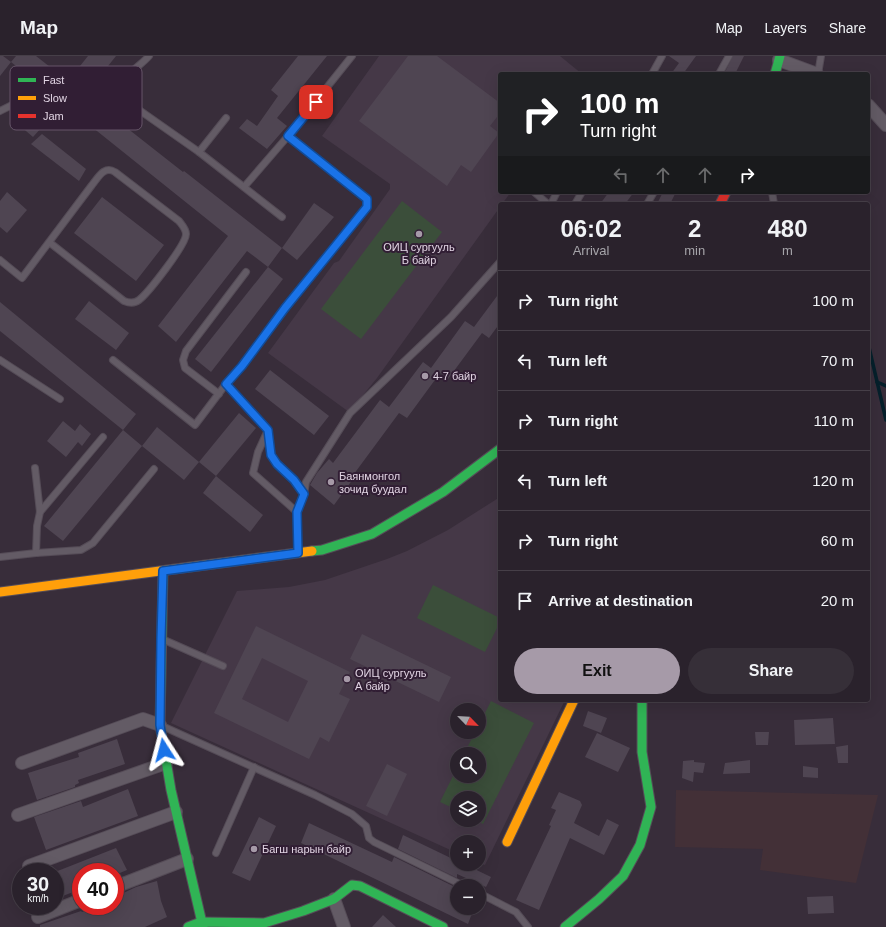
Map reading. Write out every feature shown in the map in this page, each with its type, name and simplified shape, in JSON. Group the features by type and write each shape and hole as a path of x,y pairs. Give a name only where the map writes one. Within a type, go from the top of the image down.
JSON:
{"street":[{"path":"776,72 780,58 813,72"},
{"path":"870,107 886,125"},
{"path":"0,592 322,550 372,534 443,492 498,451"},
{"path":"163,571 160,725 176,812 202,924"},
{"path":"507,842 573,702"},
{"path":"565,927 599,899 623,876 640,845 651,807 642,752 642,702"},
{"path":"22,763 143,719 160,725"},
{"path":"18,815 166,763"},
{"path":"37,863 176,812"},
{"path":"124,884 187,859"},
{"path":"188,927 202,924 264,923 334,900 352,885 360,886 443,927"},
{"path":"334,900 344,927"},
{"path":"38,917 72,904"}],"lane":[{"path":"138,66 149,56"},
{"path":"244,187 288,136 352,56"},
{"path":"653,72 662,56"},
{"path":"720,72 729,56"},
{"path":"818,72 821,56"},
{"path":"0,111 10,106"},
{"path":"142,112 199,152 282,217"},
{"path":"199,152 226,118"},
{"path":"113,360 194,426 226,384 242,366 285,308 367,207 367,199 288,136"},
{"path":"0,260 22,278 49,242 103,171 107,170 115,172 178,221 184,228 186,235 182,248 152,286 138,301 131,303 124,301 49,242"},
{"path":"536,194 546,202"},
{"path":"298,553 297,512 304,494 306,482 350,413 451,317 498,264"},
{"path":"219,394 185,368 183,360 186,351 246,272"},
{"path":"0,360 60,399"},
{"path":"226,384 268,430 271,455 277,464 294,480 304,494"},
{"path":"268,430 258,452 253,473 297,512"},
{"path":"40,512 103,437"},
{"path":"35,468 40,512 37,526 36,553"},
{"path":"0,557 81,550 94,543 154,469"},
{"path":"161,638 223,666"},
{"path":"160,725 315,794 352,814 366,826 369,838 374,842 450,879"},
{"path":"216,853 254,767"},
{"path":"486,897 516,912 528,927"}],"shaded area":[{"name":"ОИЦ сургууль Б байр","path":"379,56 560,56 580,72 498,72 498,194 510,194 504,202 498,202 498,210 377,378 349,412 268,353 334,263 339,261 390,189 390,184 322,136"},
{"name":"ОИЦ сургууль А байр","path":"498,498 498,702 564,702 486,863 486,835 450,835 450,850 171,723 237,591 289,587 325,580 407,551 448,530"},
{"path":"676,790 878,795 856,883 760,870 763,849 675,847"}],"green space":[{"path":"402,201 442,232 361,339 321,309"},
{"path":"433,585 498,617 498,626 485,652 417,618"},
{"path":"491,701 534,723 486,818 486,791 450,791 450,807 440,802 450,782 486,783 486,747 468,747 472,739 486,739 486,711"}],"building":[{"path":"0,56 3,56 11,62 0,76"},
{"path":"16,56 36,56 49,66 16,66 11,62"},
{"path":"88,56 116,56 108,66 80,66"},
{"path":"298,56 327,56 277,118 287,126 267,149 239,128 247,119 257,126 278,96 271,90"},
{"path":"408,56 437,56 498,102 498,116 490,126 498,132 498,134 471,172 461,165 447,186 359,121"},
{"path":"669,56 696,56 684,72 672,72 679,63"},
{"path":"733,56 744,56 736,72 725,72"},
{"path":"25,130 39,130 33,137"},
{"path":"96,130 130,130 282,248 268,267 247,251 176,342 158,326 228,236"},
{"path":"42,134 86,169 79,181 31,144"},
{"path":"7,192 27,210 7,233 0,227 0,201"},
{"path":"608,194 632,194 626,202 602,202"},
{"path":"662,194 675,194 671,202 658,202"},
{"path":"102,197 164,245 136,281 74,233"},
{"path":"314,203 334,217 297,260 282,248"},
{"path":"268,267 283,279 211,372 195,359"},
{"name":"4-7 байр","path":"498,295 498,326 489,338 482,333 448,379 440,373 407,418 399,413 351,478 353,479 334,505 310,485 317,473 329,459 333,463 380,400 389,407 423,362 431,368 465,321 474,327"},
{"path":"89,301 129,333 116,350 75,319"},
{"path":"0,302 136,414 123,430 0,331"},
{"path":"270,370 329,416 314,435 255,389"},
{"path":"239,413 256,428 216,476 199,462"},
{"path":"63,421 75,431 80,424 91,434 82,446 78,442 66,457 47,441"},
{"path":"157,427 199,462 184,480 142,446"},
{"path":"123,430 142,446 63,541 44,526"},
{"path":"216,476 263,515 250,532 203,493"},
{"name":"ОИЦ сургууль А байр","path":"256,626 350,672 339,694 350,699 329,742 320,737 309,759 214,713","holes":["262,658 308,681 288,722 242,699"]},
{"path":"362,634 451,677 439,702 350,659"},
{"path":"588,711 607,718 601,733 583,726"},
{"path":"833,718 835,744 795,745 794,720"},
{"path":"755,732 769,732 768,745 756,745"},
{"path":"597,733 630,748 618,772 585,757"},
{"path":"117,739 125,764 78,780 79,783 75,785 75,787 37,800 28,773 79,757 78,753"},
{"path":"848,745 848,763 838,763 836,747"},
{"path":"694,760 694,762 705,763 703,773 694,772 693,782 682,778 683,761"},
{"path":"750,760 750,773 723,774 725,763"},
{"path":"387,764 407,774 387,816 366,806"},
{"path":"803,766 818,768 818,778 803,777"},
{"path":"128,789 138,816 46,850 34,817 81,801 83,807"},
{"path":"559,792 580,801 582,805 574,823 599,836 607,819 619,825 604,855 570,838 539,910 516,900 551,826 549,825 556,810 551,808"},
{"name":"Багш нарын байр","path":"259,817 276,826 250,881 232,873"},
{"path":"309,823 392,862 394,857 450,885 450,915 471,915 468,924 301,843"},
{"path":"403,835 450,858 450,871 479,871 491,877 486,887 486,879 468,879 457,874 457,878 398,849"},
{"path":"116,848 124,863 78,863"},
{"path":"124,864 127,870 124,871"},
{"path":"72,865 72,892 64,896 64,868"},
{"path":"157,881 161,901 167,917 145,927 40,927 40,925 72,914 124,915 124,893 136,887"},
{"path":"833,896 834,913 808,914 807,897"},
{"path":"383,915 396,927 372,927"}],"waterway":[{"path":"870,352 886,420"},
{"path":"877,382 886,386"}],"traffic: fast":[{"path":"776,72 780,56"},
{"path":"312,551 322,550 372,534 443,492 498,451"},
{"path":"163,571 160,725 171,790 203,927"},
{"path":"565,927 599,899 623,876 640,845 651,807 642,752 642,702"},
{"path":"188,927 201,922 264,923 303,911 334,899 352,885 360,886 443,927"}],"traffic: slow":[{"path":"0,592 312,551"},
{"path":"507,842 573,702"}],"traffic: jam":[{"path":"721,202 725,194"}],"place":[{"name":"ОИЦ сургууль Б байр","path":"419,234"},
{"name":"4-7 байр","path":"425,376"},
{"name":"Баянмонгол зочид буудал","path":"331,482"},
{"name":"ОИЦ сургууль А байр","path":"347,679"},
{"name":"Багш нарын байр","path":"254,849"}],"route":[{"path":"164,750 160,725 163,571 298,553 297,512 304,494 294,480 277,464 271,455 268,430 226,384 242,366 285,308 367,207 367,199 288,136 316,102"}]}
